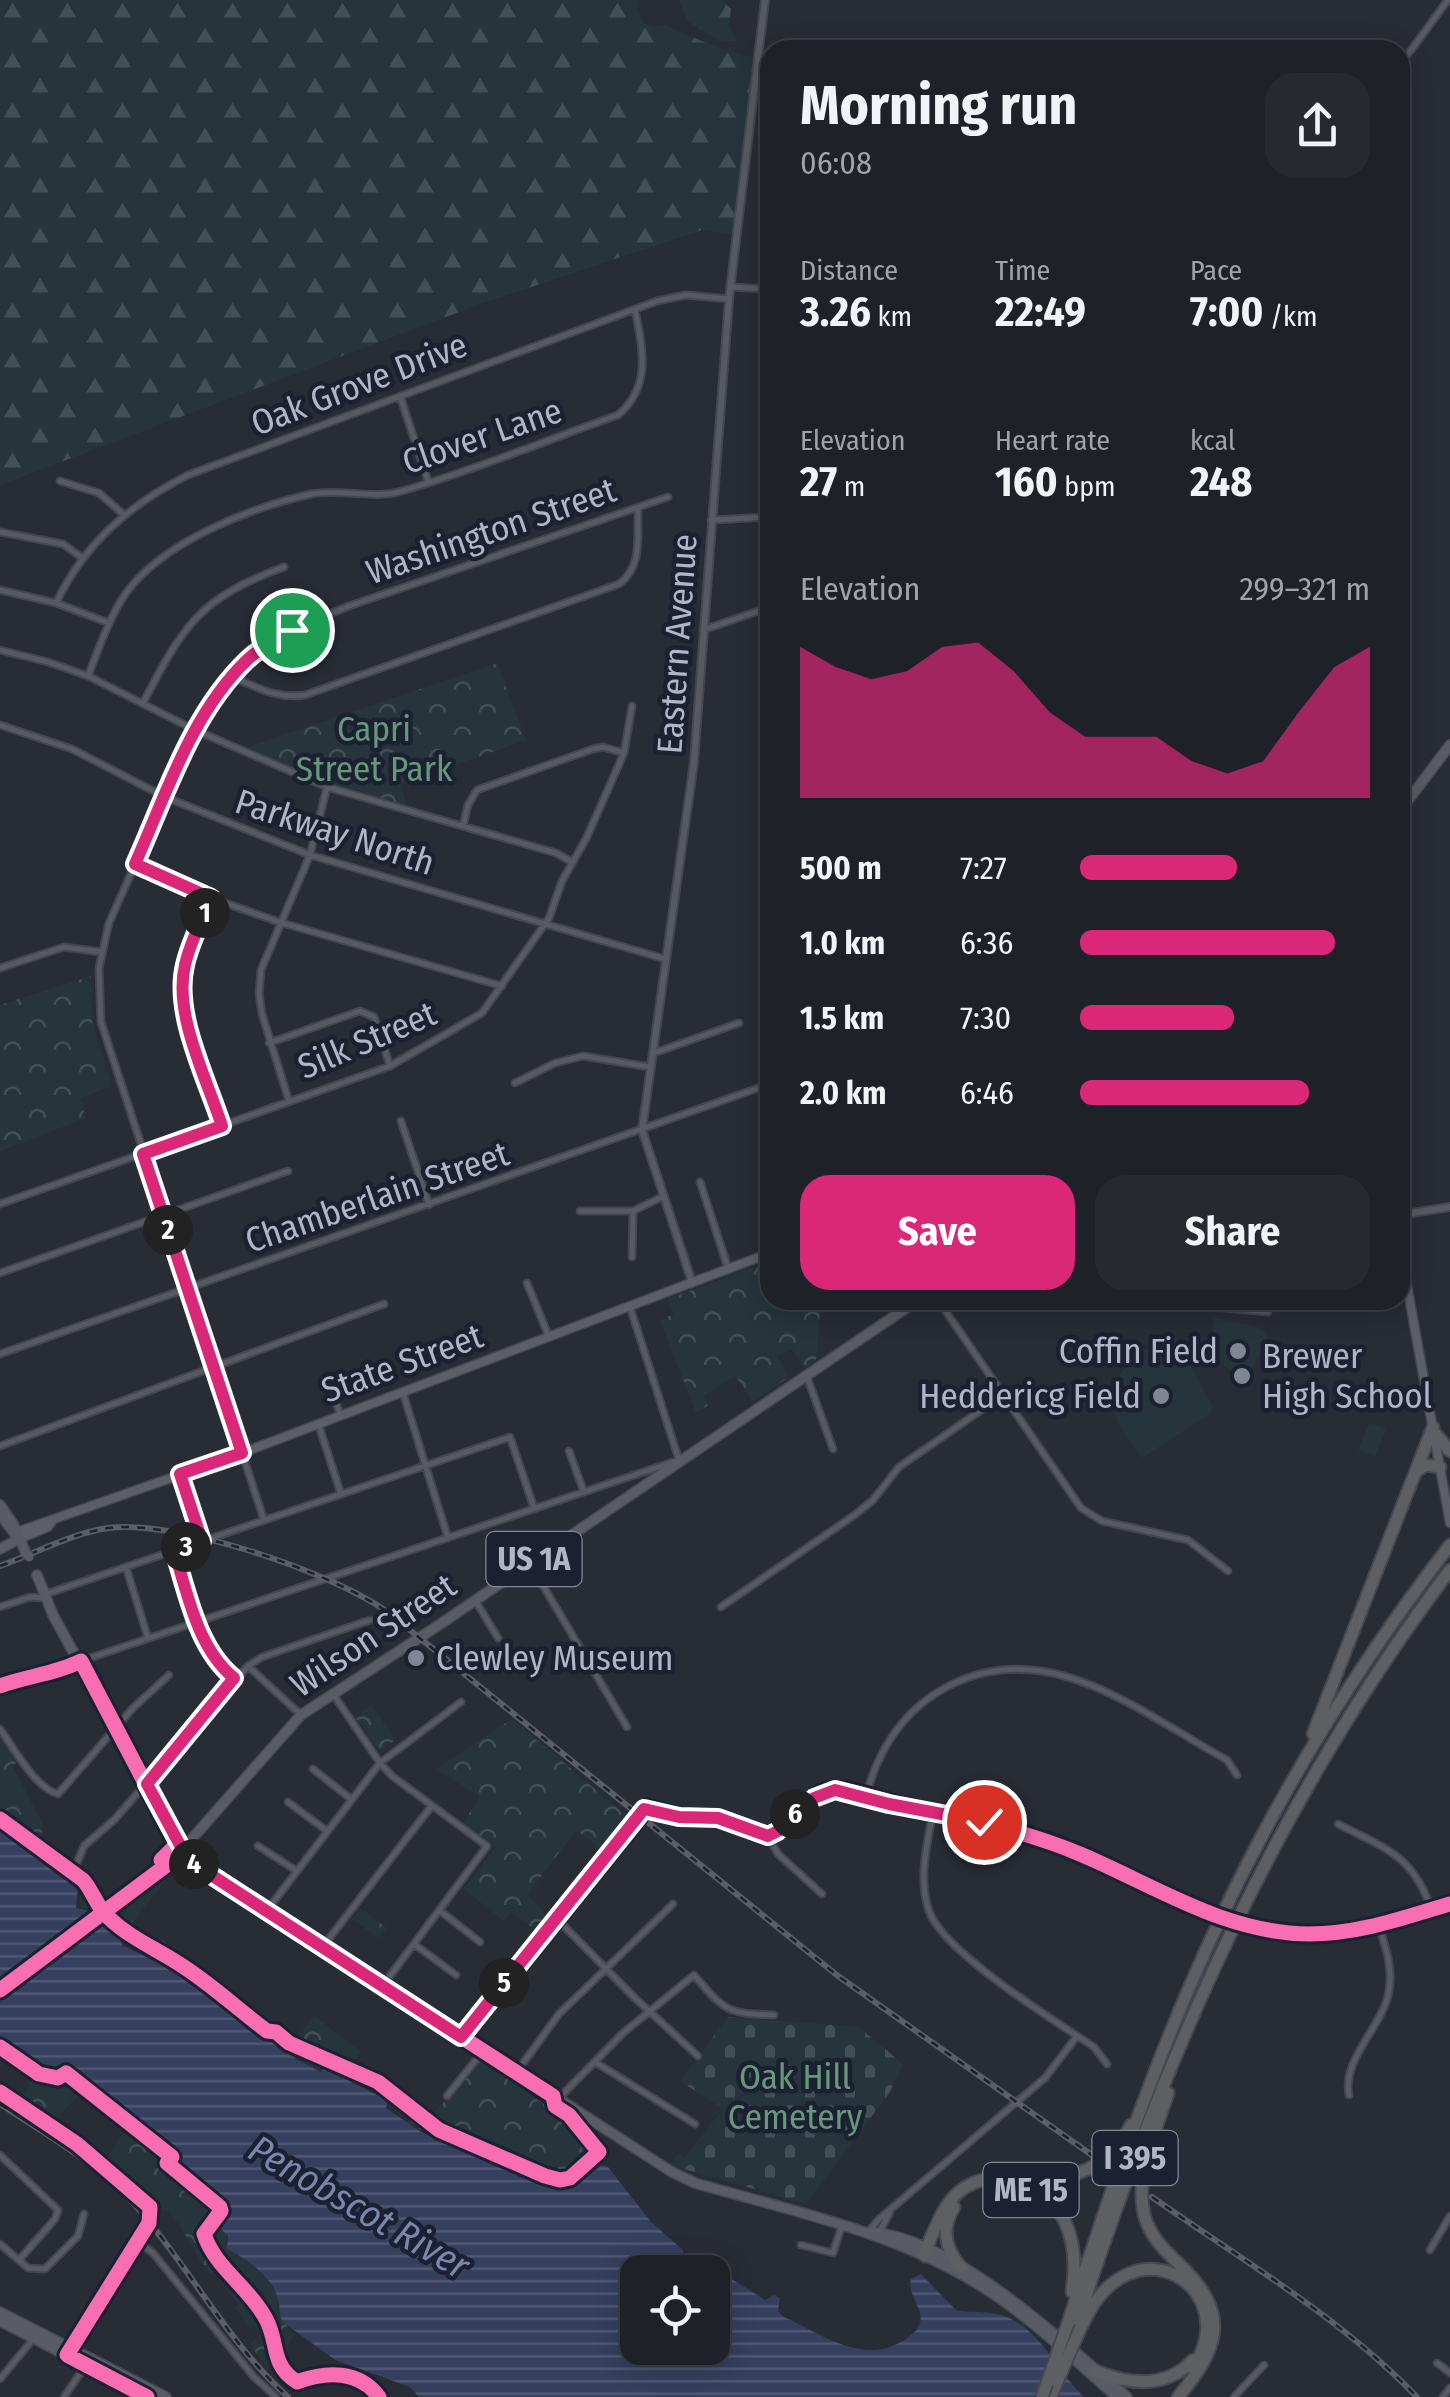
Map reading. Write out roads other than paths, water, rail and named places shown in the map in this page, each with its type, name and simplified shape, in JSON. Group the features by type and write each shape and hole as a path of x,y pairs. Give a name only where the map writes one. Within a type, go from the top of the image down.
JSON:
{"highway":[{"path":"1415,1475 1423,1466 1445,1460 1433,1430"},
{"path":"1271,1819 1327,1704 1433,1430"},
{"name":"I 395","path":"1075,2325 1154,2076 1210,1941 1271,1819 1366,1662 1450,1545"},
{"name":"I 395","path":"1042,2397 1075,2325 1133,2164 1202,1994 1257,1877 1382,1665 1450,1570"},
{"path":"1178,2397 1208,2358 1214,2321 1204,2290 1164,2250 1150,2229 1143,2208 1143,2186 1151,2144 1202,1994"},
{"path":"928,2254 946,2205 969,2184 997,2177 1066,2177 1099,2164 1125,2136 1154,2076"},
{"name":"ME 15","path":"961,2267 947,2243 948,2217 967,2194 993,2185 1020,2186 1049,2201 1063,2217 1074,2245 1075,2325 1052,2397"},
{"path":"928,2254 948,2217"},
{"name":"ME 15","path":"1075,2325 1110,2284 1133,2271 1155,2268 1176,2274 1195,2291 1204,2313 1205,2339"},
{"path":"1096,2371 1136,2382 1164,2379 1191,2363 1205,2339"},
{"path":"1168,2397 1196,2364 1205,2339"}],"main road":[{"path":"1410,797 1450,745"},
{"name":"State Street","path":"0,1540 48,1527 52,1522 550,1338 760,1256"},
{"path":"1410,1302 1433,1430"},
{"name":"Wilson Street","path":"0,1990 181,1852 300,1715 903,1310"},
{"path":"1445,1460 1450,1523"},
{"path":"0,1505 188,1860 686,2180 875,2234 961,2267 1024,2309 1127,2397"},
{"path":"0,1514 16,1535"},
{"name":"State Street","path":"0,1549 16,1535"},
{"path":"928,2254 1002,2300 1117,2397"},
{"path":"0,2312 69,2351 166,2397"},
{"path":"0,2321 36,2334"},
{"path":"69,2351 86,2365 148,2397"}],"street":[{"name":"Eastern Avenue","path":"760,40 765,0"},
{"path":"1410,51 1448,0"},
{"name":"Eastern Avenue","path":"692,1282 642,1130 694,762 730,286 760,41"},
{"path":"730,286 760,288"},
{"name":"Oak Grove Drive","path":"56,603 82,557 123,514 153,492 188,475 635,309 686,295 729,299"},
{"name":"Clover Lane","path":"88,676 109,623 145,571 175,547 214,527 312,494 400,492 618,414 632,402 640,387 644,360 635,309"},
{"path":"400,396 428,482"},
{"path":"60,481 99,493 123,514"},
{"name":"Washington Street","path":"264,1520 101,1022 97,996 101,952 109,923 196,730 247,660 292,630 349,606 668,497"},
{"path":"233,676 271,694 288,698 305,694 618,584 630,576 637,563 638,508"},
{"path":"711,520 760,518"},
{"path":"0,532 63,544 82,557"},
{"path":"143,703 177,640 201,612 236,587 284,568"},
{"path":"0,590 56,603 109,623"},
{"path":"703,630 760,610"},
{"path":"0,650 88,676 196,730 327,787 556,853 572,862"},
{"name":"Silk Street","path":"0,1204 390,1066 482,1014 545,924 586,840 624,753 632,706"},
{"name":"Parkway North","path":"0,726 72,749 165,797 310,855 665,959"},
{"path":"463,826 477,790 593,749 603,747 624,753"},
{"path":"289,1101 269,1042 259,994 261,970 310,855 327,787"},
{"path":"135,864 211,898 279,922 503,987"},
{"path":"211,898 190,948 182,990 190,1030 222,1126"},
{"path":"0,968 64,948 101,952"},
{"path":"269,1042 360,1011 368,1012 374,1018 390,1066"},
{"path":"651,1054 739,1023"},
{"path":"515,1084 568,1058 583,1056 650,1067"},
{"name":"Chamberlain Street","path":"0,1354 760,1088"},
{"path":"401,1121 428,1204"},
{"path":"0,1273 288,1172"},
{"path":"700,1182 728,1268"},
{"path":"580,1211 634,1211 664,1196"},
{"path":"1410,1213 1450,1207"},
{"path":"632,1258 634,1211"},
{"path":"527,1282 550,1338"},
{"path":"0,1446 384,1304"},
{"path":"0,1686 58,1672 148,1638 680,1460 630,1307"},
{"path":"945,1310 1080,1508 1102,1521 1188,1540 1228,1572"},
{"path":"1247,1310 1268,1312"},
{"path":"806,1376 833,1450"},
{"path":"330,1388 341,1416"},
{"path":"403,1393 448,1538"},
{"path":"721,1607 856,1514 873,1500 899,1467 1003,1395"},
{"path":"319,1423 341,1494"},
{"path":"0,1607 47,1596 510,1437 534,1509"},
{"path":"569,1451 584,1492"},
{"path":"180,1474 202,1541"},
{"path":"174,1551 213,1657 234,1678"},
{"path":"529,1562 627,1726"},
{"path":"126,1567 148,1638"},
{"path":"475,1600 498,1638"},
{"path":"77,1863 92,1836 115,1820 248,1666 262,1657 370,1620"},
{"path":"248,1666 300,1715"},
{"path":"866,1798 870,1779 890,1742 902,1722 917,1708 968,1677 1019,1667 1055,1672 1092,1685 1227,1760 1237,1775"},
{"path":"0,1729 36,1777 56,1795 169,1674"},
{"path":"332,1694 380,1763 431,1807 487,1846 382,1986"},
{"path":"266,1912 380,1763 461,1702"},
{"path":"313,1769 351,1799"},
{"path":"768,1836 824,1792 846,1790 866,1798 997,1826 1063,1847 1205,1913 1250,1928 1313,1934 1379,1927 1450,1904"},
{"path":"288,1802 328,1831"},
{"path":"322,1948 431,1807"},
{"path":"461,2037 642,1810 648,1808 679,1817 718,1818 768,1836 778,1854 822,1894"},
{"path":"932,1812 923,1878 929,1913 940,1933 968,1958 1094,2047 1107,2064"},
{"path":"1338,1824 1411,1867 1431,1909"},
{"path":"258,1846 297,1871"},
{"path":"516,2073 548,2026 674,1904"},
{"path":"439,1910 480,1942"},
{"path":"556,1918 698,2056"},
{"path":"1349,2095 1350,2072 1380,2016 1389,1990 1389,1962 1379,1927"},
{"path":"414,1944 456,1974"},
{"path":"558,2100 648,2011 694,1975 730,2011 774,2015"},
{"path":"875,2234 875,2222 1045,2078 1077,2036"},
{"path":"447,2096 483,2051"},
{"path":"595,2062 695,2124"},
{"path":"0,2092 83,2149 146,2201 152,2211 150,2221 69,2351"},
{"path":"0,2154 46,2195 58,2212 19,2260"},
{"path":"875,2234 892,2210"},
{"path":"0,2244 35,2270 50,2267 79,2234 84,2214"},
{"path":"1430,2250 1450,2216"},
{"path":"801,2246 832,2253 842,2225"},
{"path":"137,2242 153,2253 254,2377 276,2397"},
{"path":"0,2379 36,2334"},
{"path":"1437,2364 1450,2372"},
{"path":"64,2397 86,2365"},
{"path":"1234,2397 1264,2365"},
{"path":"1443,2397 1450,2388"}],"water":[{"name":"Penobscot River","path":"0,1827 78,1886 76,1908 106,1919 123,1946 197,1986 264,2038 272,2038 287,2049 285,2054 389,2097 386,2108 421,2132 561,2188 577,2185 602,2165 608,2167 651,2222 683,2250 683,2255 620,2255 620,2365 730,2365 730,2278 765,2300 774,2295 780,2298 778,2311 782,2316 827,2338 858,2349 889,2347 918,2328 920,2312 910,2285 911,2279 921,2274 956,2310 997,2314 1024,2327 1084,2397 419,2397 410,2387 335,2360 283,2322 271,2283 227,2249 228,2236 214,2222 224,2208 170,2164 175,2157 64,2070 60,2074 32,2063 0,2039"}],"railway":[{"path":"0,1566 80,1535 108,1528 137,1527 213,1540 254,1552 365,1598 390,1614 838,1976 1096,2158"},
{"path":"0,2104 71,2150 135,2205 246,2352 288,2397"},
{"path":"1152,2197 1323,2315 1417,2397"}],"place":[{"name":"Coffin Field","path":"1238,1351"},
{"name":"Brewer High School","path":"1242,1376"},
{"name":"Heddericg Field","path":"1161,1396"},
{"name":"Clewley Museum","path":"416,1658"}],"park label":[{"name":"Capri Street Park","path":"374,749"},
{"name":"Oak Hill Cemetery","path":"795,2097"}]}
